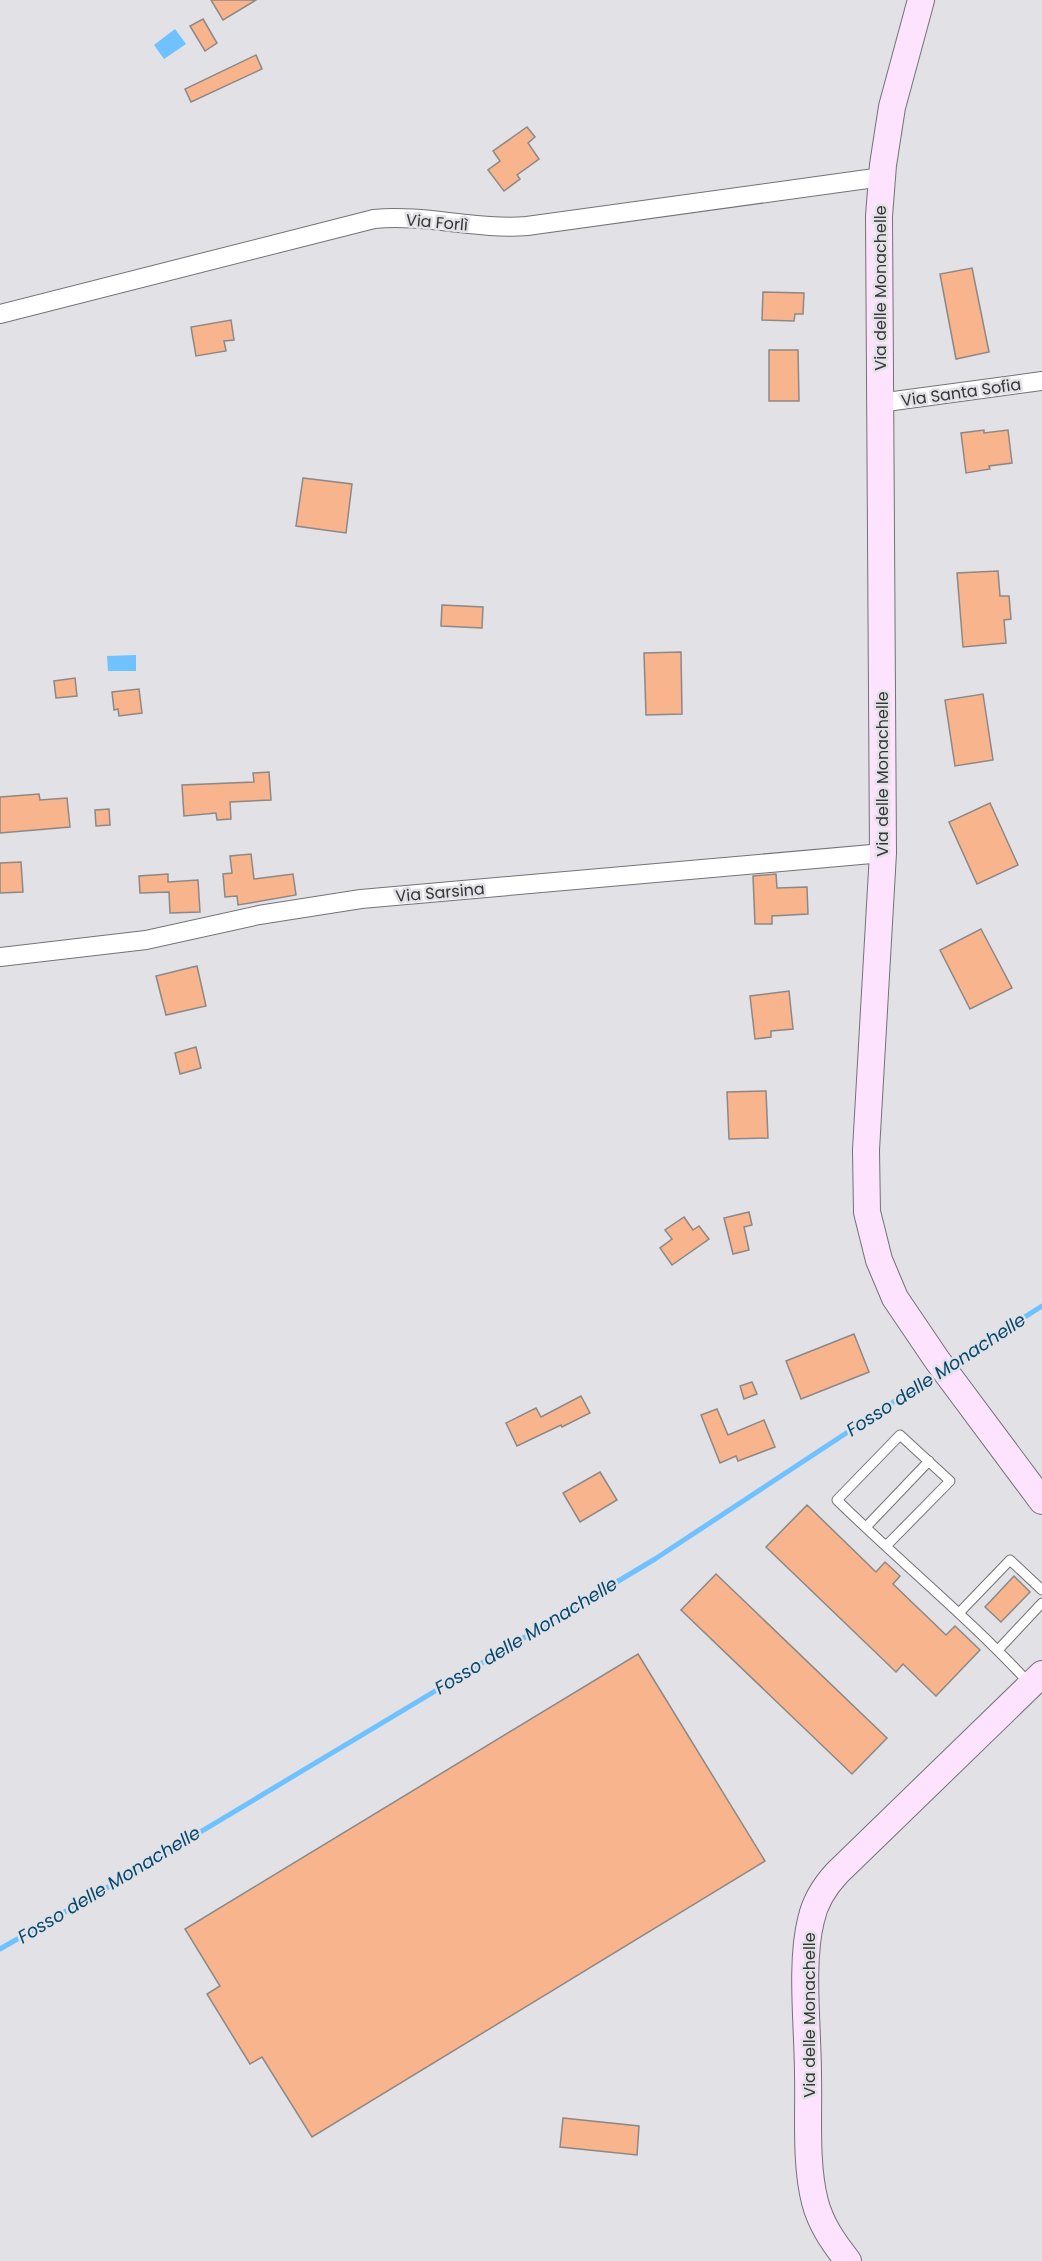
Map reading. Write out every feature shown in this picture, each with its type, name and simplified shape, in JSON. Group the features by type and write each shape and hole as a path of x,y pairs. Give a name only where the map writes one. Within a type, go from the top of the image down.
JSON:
{"street":[{"name":"Via delle Monachelle","path":"921,0 894,101 882,177 879,250 879,403 883,852 866,1156 867,1212 874,1244 889,1286 905,1314 1042,1501"},
{"name":"Via Forlì","path":"0,314 374,219 415,219 480,226 527,226 882,177"},
{"name":"Via Santa Sofia","path":"879,403 1042,381"},
{"name":"Via Sarsina","path":"0,957 146,940 259,915 361,899 883,852"},
{"name":"Via delle Monachelle","path":"848,2261 826,2230 820,2217 811,2178 806,1970 808,1931 814,1910 822,1892 837,1873 1036,1679"}],"lane":[{"path":"886,1546 950,1481 900,1435 837,1500 886,1546 998,1650 1036,1679"},
{"path":"866,1527 930,1461"},
{"path":"958,1613 1010,1560 1042,1590"},
{"path":"998,1650 1042,1603"}],"water":[{"path":"175,29 186,44 164,59 154,45"},
{"path":"136,655 136,671 108,671 107,656"}],"building":[{"path":"211,0 256,0 223,20"},
{"path":"203,19 217,43 205,51 190,26"},
{"path":"256,55 262,69 191,102 185,89"},
{"path":"527,127 535,137 528,143 539,159 517,175 520,179 504,191 488,170 500,161 493,151"},
{"path":"972,268 989,352 956,359 940,274"},
{"path":"763,292 804,293 803,314 795,314 794,321 762,320"},
{"path":"231,320 234,340 224,341 226,351 196,356 191,327"},
{"path":"769,350 798,350 799,401 769,401"},
{"path":"984,430 984,433 1008,430 1012,463 989,466 990,469 966,473 961,433"},
{"path":"303,478 352,484 346,533 296,526"},
{"path":"998,571 1000,596 1009,596 1011,619 1004,620 1006,643 963,647 957,573"},
{"path":"442,605 483,607 482,628 441,626"},
{"path":"681,652 682,714 646,715 644,653"},
{"path":"75,678 77,696 56,698 54,681"},
{"path":"139,689 142,713 119,716 118,709 114,710 112,692"},
{"path":"983,694 993,760 955,766 945,700"},
{"path":"269,772 271,800 230,802 231,819 217,820 216,813 184,816 182,785 254,782 253,773"},
{"path":"39,794 40,800 67,798 70,827 0,833 0,797"},
{"path":"990,803 1018,865 977,884 949,822"},
{"path":"109,809 110,825 96,826 95,810"},
{"path":"251,854 254,879 293,874 296,895 238,905 237,896 225,897 223,874 232,873 230,856"},
{"path":"21,862 23,892 0,893 0,863"},
{"path":"168,874 168,882 198,880 200,912 170,913 169,892 140,893 139,876"},
{"path":"776,874 777,888 807,887 808,914 772,916 772,924 755,924 753,876"},
{"path":"981,929 1012,988 970,1009 940,950"},
{"path":"197,966 206,1006 166,1015 156,976"},
{"path":"789,991 793,1029 771,1031 771,1037 755,1039 750,996"},
{"path":"196,1047 201,1068 180,1074 175,1053"},
{"path":"766,1091 768,1138 729,1139 727,1092"},
{"path":"749,1212 752,1225 744,1227 749,1250 733,1254 724,1218"},
{"path":"684,1217 693,1230 699,1226 709,1239 672,1265 660,1248 672,1239 665,1230"},
{"path":"854,1334 869,1372 801,1399 786,1361"},
{"path":"752,1382 757,1394 744,1399 740,1386"},
{"path":"581,1396 590,1413 517,1446 506,1423 536,1408 541,1417"},
{"path":"717,1409 728,1435 764,1420 775,1447 738,1461 736,1456 720,1463 701,1415"},
{"path":"600,1472 617,1500 580,1522 563,1493"},
{"path":"807,1505 876,1572 885,1562 900,1576 893,1584 946,1635 955,1626 980,1650 936,1696 903,1664 896,1672 766,1547"},
{"path":"716,1574 887,1738 852,1774 681,1610"},
{"path":"1014,1576 1030,1592 1001,1622 985,1607"},
{"path":"638,1654 765,1861 312,2137 262,2057 250,2064 207,1994 220,1986 185,1929"},
{"path":"563,2118 639,2126 637,2155 560,2147"}],"waterway":[{"name":"Fosso delle Monachelle","path":"949,1365 1042,1306"},
{"name":"Fosso delle Monachelle","path":"0,1949 122,1879 655,1559 939,1372"}]}
